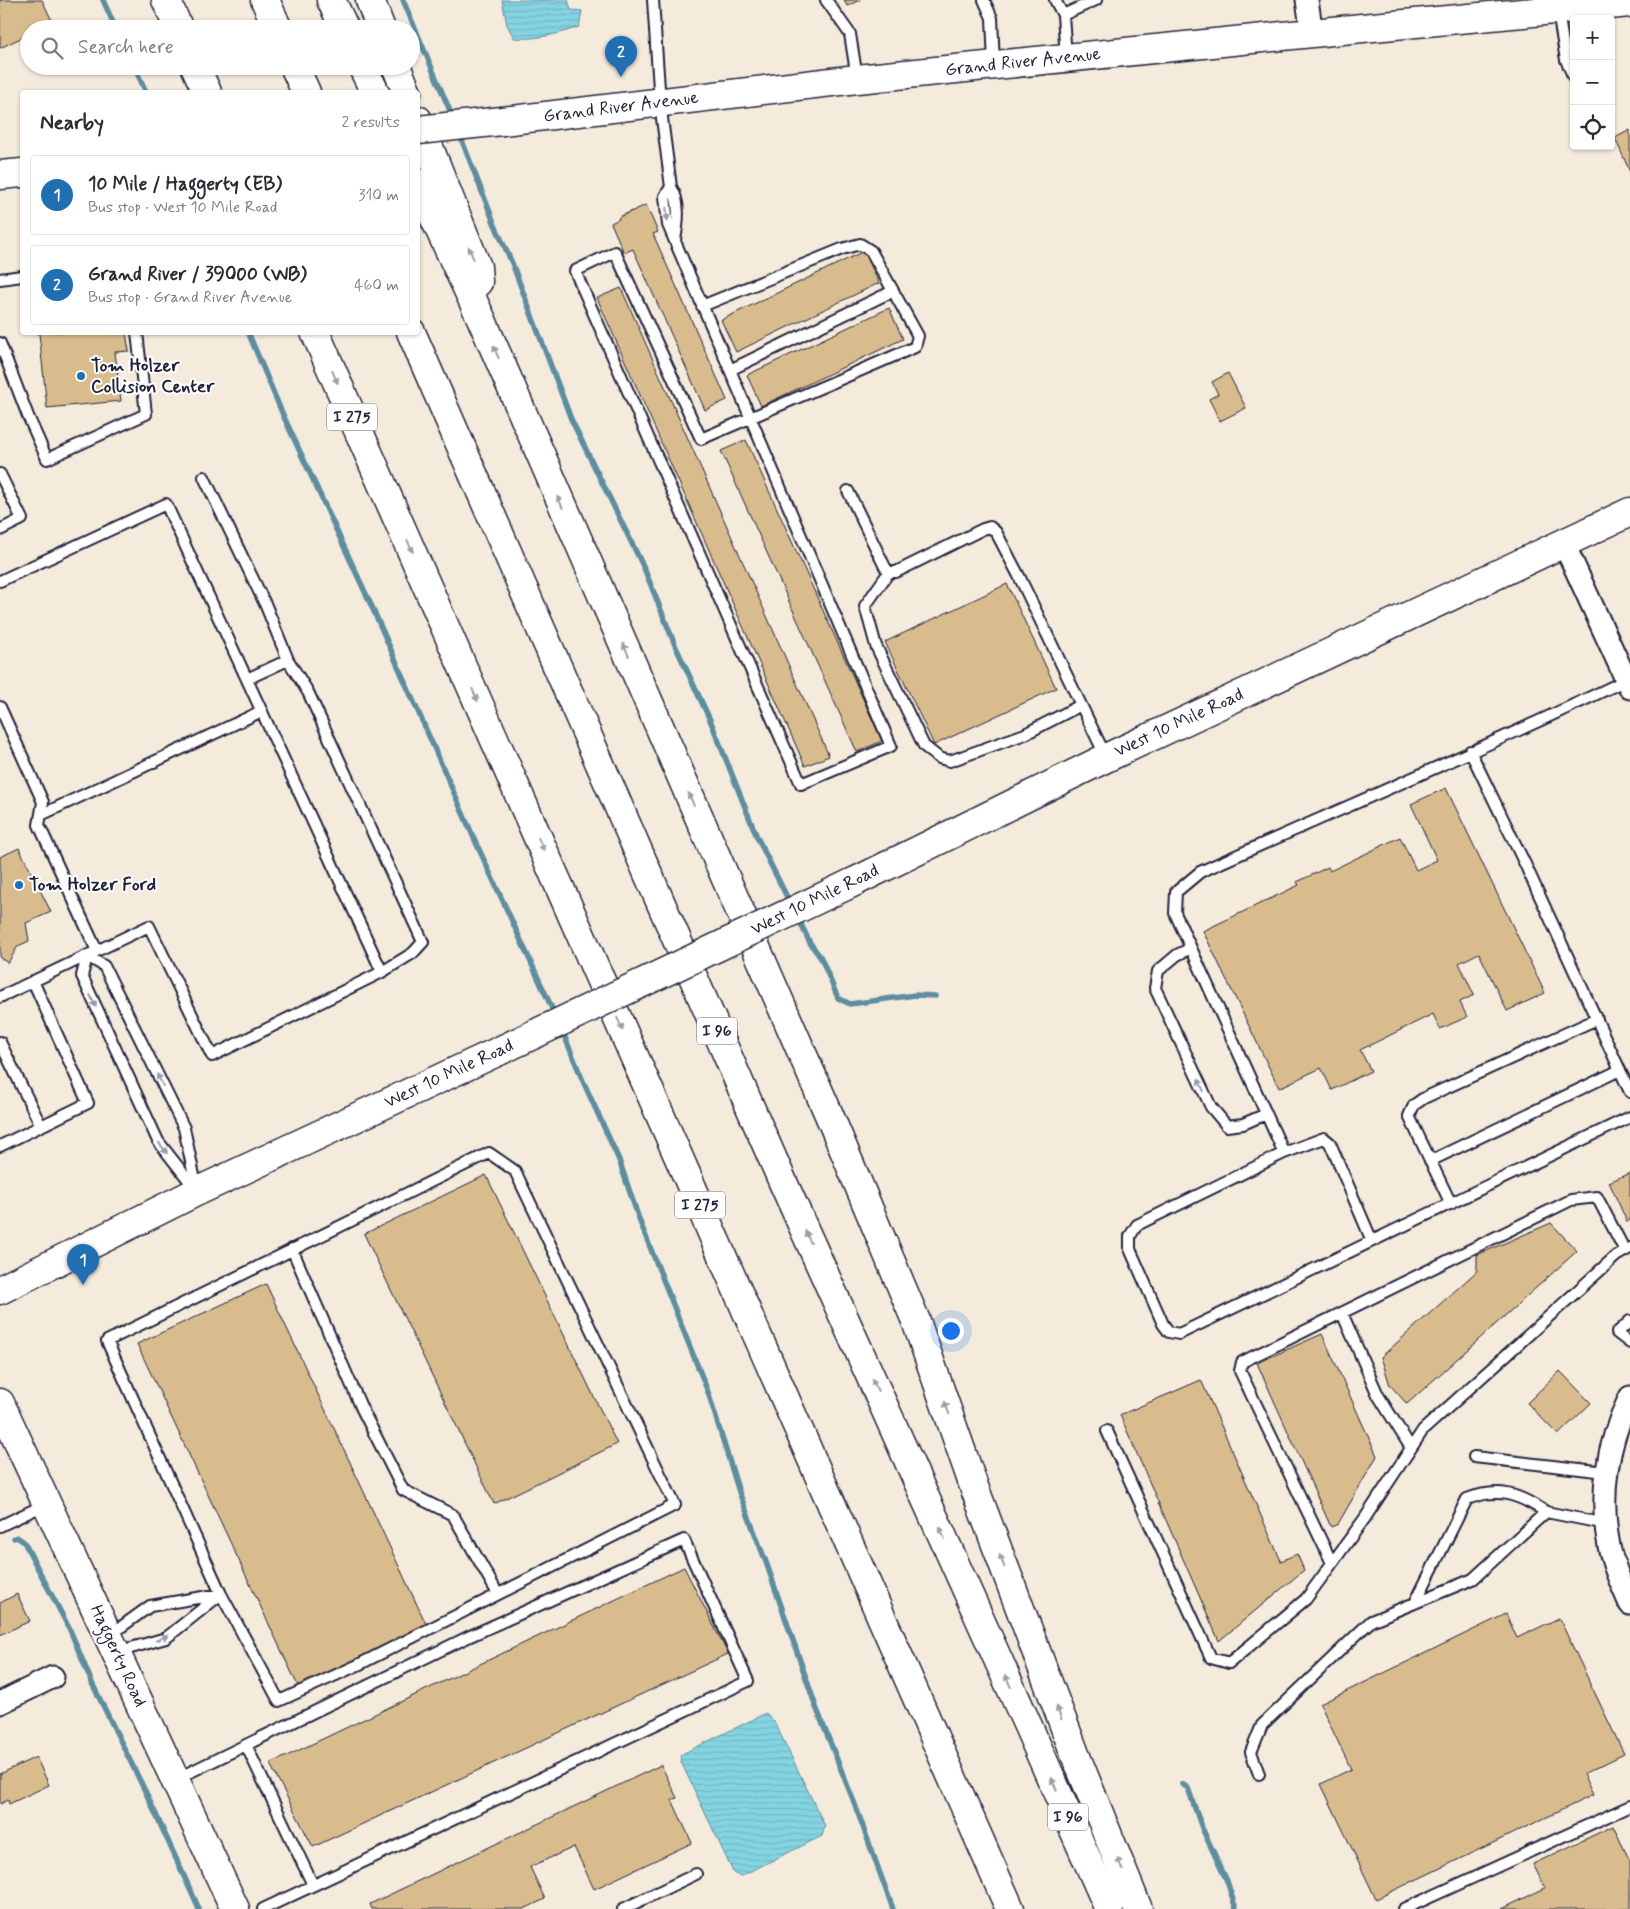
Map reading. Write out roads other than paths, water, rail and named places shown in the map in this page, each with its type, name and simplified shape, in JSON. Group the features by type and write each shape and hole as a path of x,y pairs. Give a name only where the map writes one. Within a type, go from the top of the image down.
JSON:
{"main road":[{"path":"166,0 175,20"},
{"path":"265,0 274,20"},
{"path":"331,0 340,20"},
{"path":"370,0 378,20"},
{"name":"Grand River Avenue","path":"420,130 857,79 1312,33 1558,5 1630,4"},
{"path":"200,75 206,90"},
{"path":"298,75 305,90"},
{"path":"366,75 374,90"},
{"path":"399,75 405,90"},
{"path":"420,125 477,267 481,318"},
{"path":"0,175 20,173"},
{"path":"420,187 481,318 830,1117 912,1312 973,1484 1075,1754 1138,1909"},
{"name":"I 275","path":"316,335 1010,1909"},
{"name":"I 96","path":"412,335 782,1180 1028,1726 1108,1909"},
{"name":"West 10 Mile Road","path":"0,1290 198,1191 499,1051 854,882 1106,758 1630,512"},
{"name":"Haggerty Road","path":"0,1403 235,1909"}],"street":[{"path":"1306,0 1312,33"},
{"path":"1564,544 1626,672"},
{"path":"1630,1397 1614,1435 1606,1472 1605,1490 1610,1547 1621,1572 1630,1604"},
{"path":"0,1703 53,1677"}],"lane":[{"path":"653,0 660,103 670,187 665,196 668,225 702,306 730,370 751,419 891,746 801,784 575,272 615,252 702,439 751,419 916,347 918,336 871,251 860,244 842,249 702,306"},
{"path":"826,0 850,34 857,79"},
{"path":"984,0 992,18 994,65"},
{"path":"1056,0 1063,15 1066,58"},
{"path":"1063,15 1096,0"},
{"path":"1558,5 1566,60 1570,69"},
{"path":"0,279 20,276"},
{"path":"730,370 893,291"},
{"path":"0,343 47,459 146,414 137,335"},
{"path":"0,474 22,519 0,530"},
{"path":"0,997 149,926 212,1056 382,972 413,953 423,942 308,692 288,660 266,606 204,477"},
{"path":"848,491 889,572"},
{"path":"0,582 166,504 382,972"},
{"path":"889,572 896,572 990,527 996,532 1106,758"},
{"path":"889,572 865,606 876,646 920,738 924,746 940,758 950,761 1025,734 1081,705"},
{"path":"247,679 288,660"},
{"path":"1284,1153 1175,913 1176,892 1200,872 1470,751 1529,728 1626,672"},
{"path":"0,707 43,802 39,825 97,951"},
{"path":"41,815 262,711"},
{"path":"1470,751 1630,1092"},
{"path":"1191,948 1177,955 1158,971 1155,988 1211,1107 1227,1126 1243,1124 1266,1114"},
{"path":"87,956 82,976 158,1141 198,1191"},
{"path":"87,956 104,966 184,1128 198,1191"},
{"path":"0,1146 88,1103 33,981"},
{"path":"1450,1204 1409,1116 1414,1105 1424,1098 1597,1019"},
{"path":"0,1042 41,1126"},
{"path":"1430,1161 1620,1070"},
{"path":"1372,1241 1330,1142 1324,1138 1284,1153 1137,1225 1130,1236 1130,1249 1163,1324 1169,1332 1179,1334 1630,1118"},
{"path":"489,1153 515,1171 676,1505 358,1665 279,1701 221,1594 107,1341 489,1153"},
{"path":"1107,1431 1211,1658 1229,1663 1306,1599 1365,1518 1423,1430 1616,1256 1627,1250 1597,1196 1571,1200 1242,1362 1240,1371 1332,1563"},
{"path":"292,1249 362,1409 404,1490 453,1515 498,1594"},
{"path":"1342,1313 1378,1395 1411,1448"},
{"path":"1630,1321 1617,1333 1630,1343"},
{"path":"1474,1458 1606,1472"},
{"path":"1416,1603 1467,1499 1481,1494 1499,1492 1523,1498 1546,1512 1607,1524"},
{"path":"0,1526 47,1503"},
{"path":"1258,1774 1251,1752 1262,1725 1371,1621 1473,1579 1546,1512"},
{"path":"175,1779 468,1637 684,1540 748,1681 263,1909"},
{"path":"112,1644 150,1606 221,1594"},
{"path":"112,1644 166,1638 221,1594"},
{"path":"246,1744 313,1885"},
{"path":"1404,1909 1630,1806"},
{"path":"623,1909 696,1874"}],"water":[{"path":"502,0 568,0 571,10 582,11 579,27 547,36 514,38 507,25"},
{"path":"766,1713 774,1721 825,1826 822,1836 741,1876 734,1874 681,1762 680,1755"}],"waterway":[{"path":"103,0 112,20"},
{"path":"403,0 411,20"},
{"path":"420,40 453,118"},
{"path":"138,75 145,90"},
{"path":"459,133 512,263 571,419 644,568 675,645 711,722 757,837 791,905"},
{"path":"249,335 283,415 372,607 473,836 556,1017"},
{"path":"798,918 810,943 821,958 838,998 850,1004 915,995 935,996"},
{"path":"562,1030 619,1160 640,1222 708,1392 739,1492 766,1562 816,1707 854,1802 893,1909"},
{"path":"14,1538 17,1537 24,1542 70,1630 92,1683 147,1795 199,1909"},
{"path":"1182,1784 1188,1788 1202,1828 1227,1881 1236,1909"}],"place":[{"name":"Grand River / 39000 (WB)","path":"621,77"},
{"name":"Tom Holzer Collision Center","path":"81,376"},
{"name":"Tom Holzer Ford","path":"19,885"},
{"name":"10 Mile / Haggerty (EB)","path":"83,1285"}]}
